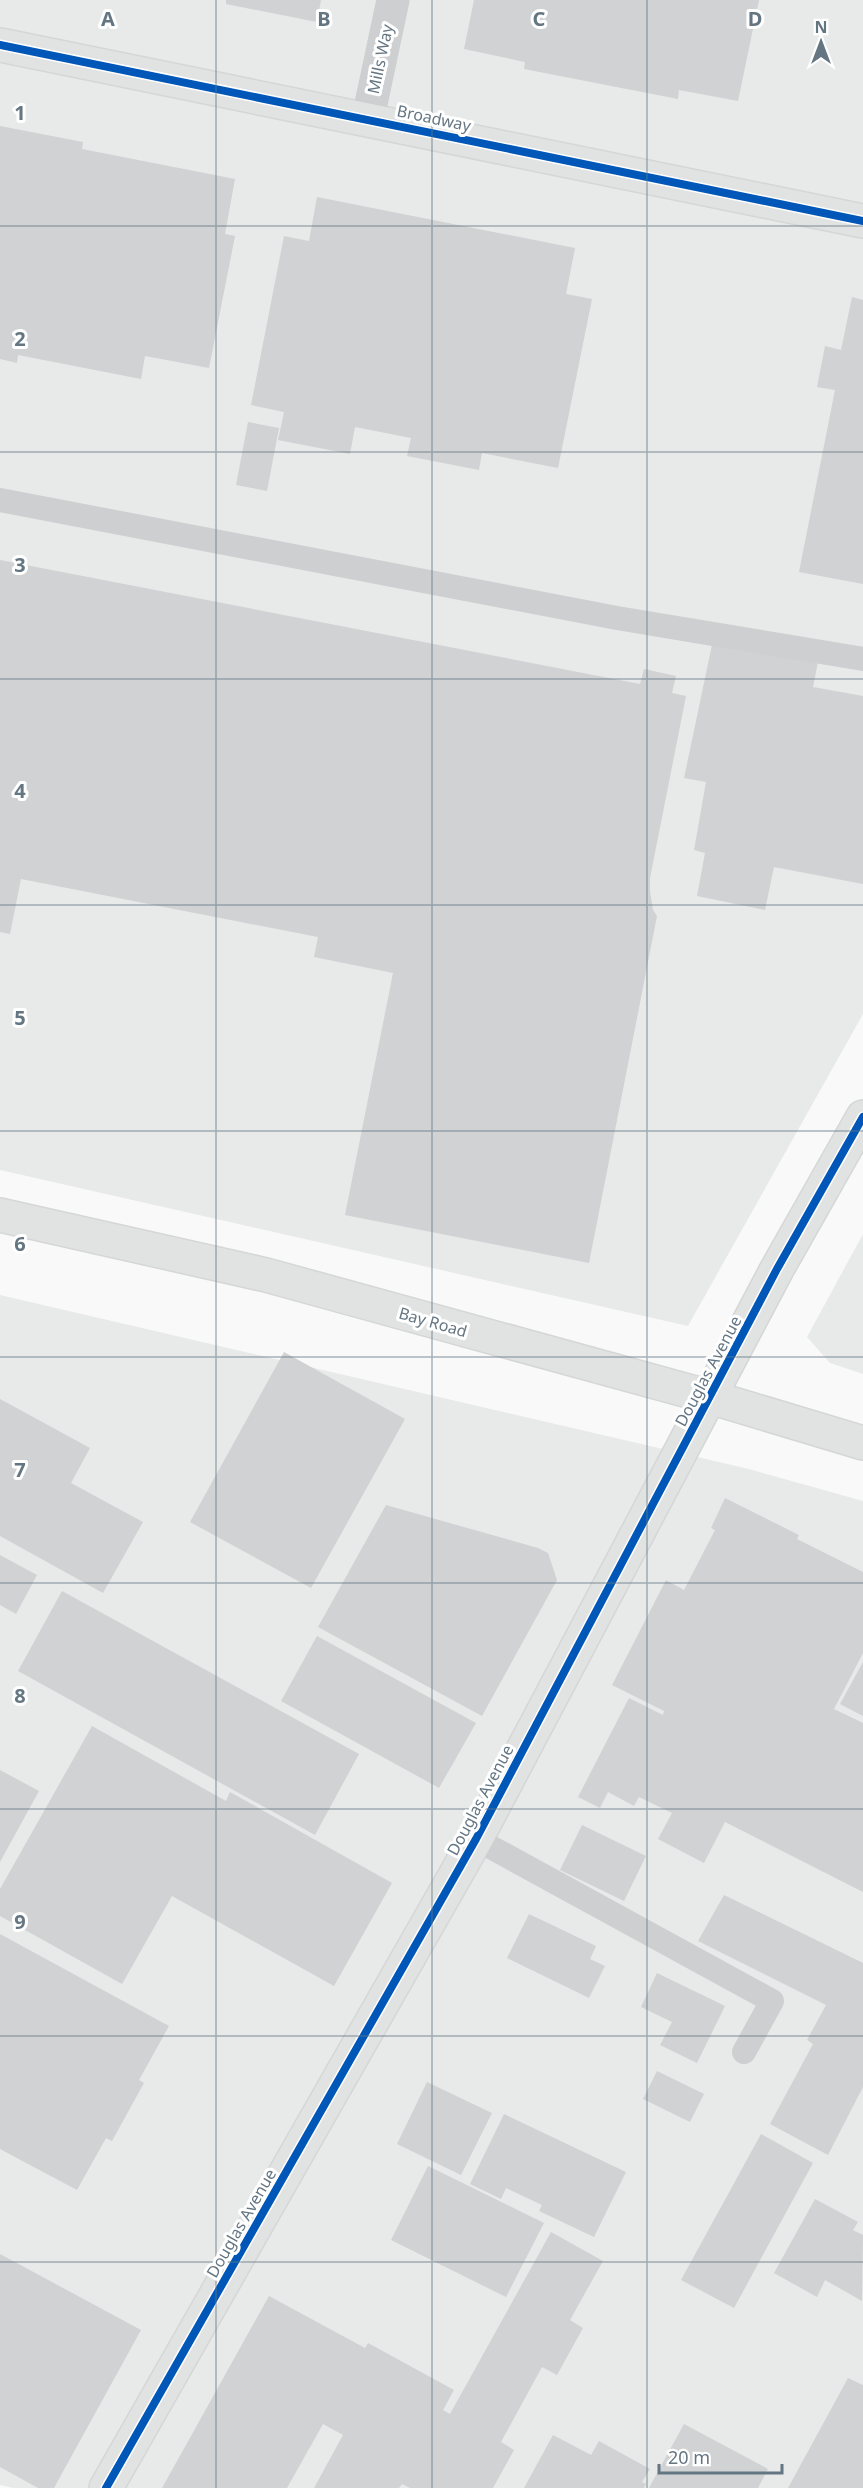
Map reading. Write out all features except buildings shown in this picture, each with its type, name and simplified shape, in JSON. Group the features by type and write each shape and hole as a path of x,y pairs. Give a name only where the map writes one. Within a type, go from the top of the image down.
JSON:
{"street":[{"name":"Mills Way","path":"368,118 393,0"},
{"name":"Broadway","path":"0,45 368,118 863,221"},
{"name":"Douglas Avenue","path":"106,2488 476,1839 640,1524 777,1269 863,1117"},
{"name":"Bay Road","path":"0,1215 266,1275 710,1397 863,1443"}],"lane":[{"path":"0,500 616,618 863,659"},
{"path":"476,1839 772,2001 744,2052"}],"shaded area":[{"path":"0,0 863,0 863,1014 688,1326 0,1170"},
{"path":"863,1234 863,1374 830,1363 807,1337"},
{"path":"0,1295 749,1469 863,1501 863,2488 13,2488 0,2485"}],"cycle path":[{"path":"0,45 863,221"},
{"path":"106,2488 476,1839 777,1269 863,1117"}]}
